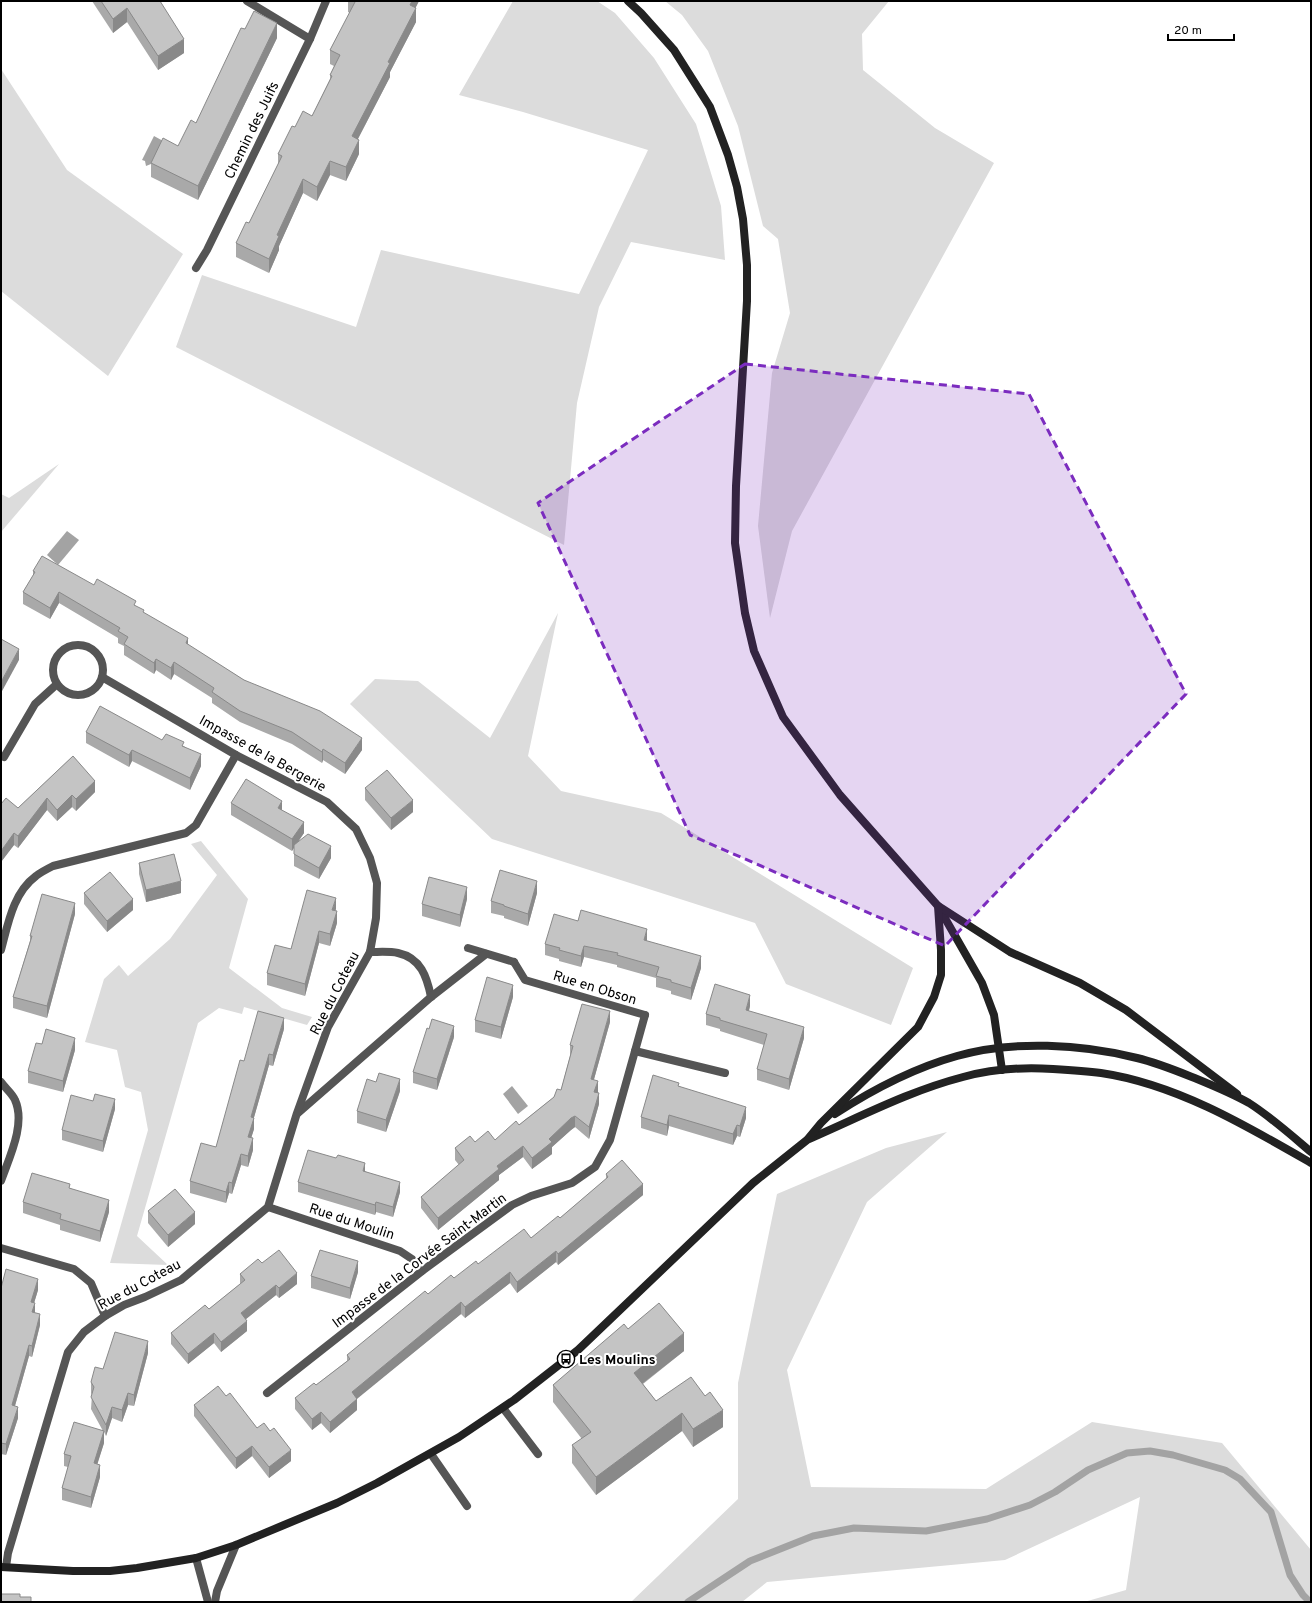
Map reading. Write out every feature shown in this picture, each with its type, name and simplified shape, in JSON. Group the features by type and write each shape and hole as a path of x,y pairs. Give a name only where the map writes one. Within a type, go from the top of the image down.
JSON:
{"main road":[{"path":"628,1 641,13 674,50 706,101 728,155 737,186 743,219 747,301 736,486 735,543 745,613 754,651 783,717 840,795 938,906 982,983 994,1015 1002,1070"},
{"path":"938,906 1010,952 1080,983 1126,1010 1216,1076 1249,1104 1311,1152"},
{"path":"4,1567 73,1571 110,1571 196,1558 236,1545 337,1503 431,1454 503,1408 578,1350 753,1183 806,1140 821,1123 918,1027 934,997 940,974 941,950 938,906"},
{"path":"821,1123 856,1101 923,1068 958,1056 1000,1048 1036,1046 1072,1048 1137,1058 1168,1067 1214,1086 1249,1104"},
{"path":"806,1140 892,1101 929,1087 965,1076 1002,1070 1034,1068 1102,1073 1131,1079 1163,1089 1209,1108 1311,1163"}],"street":[{"path":"247,1 310,39"},
{"name":"Chemin des Juifs","path":"196,268 207,250 310,39 326,1"},
{"path":"85,645 94,650 100,658 103,667 102,677 96,687 92,690 87,693 76,695 65,692 57,684 53,677 52,669 58,654 66,647 85,645"},
{"name":"Impasse de la Bergerie","path":"102,677 236,755 327,802 356,829 370,858 377,883"},
{"path":"4,757 35,704 57,684"},
{"path":"1,950 14,904 24,889 36,876 53,866 186,833 196,825 236,755"},
{"name":"Rue du Coteau","path":"4,1567 68,1352 84,1332 105,1316 124,1305 181,1280 268,1207 297,1114 328,1027 370,952 376,918 377,883"},
{"name":"Rue en Obson","path":"468,948 514,962 525,980 645,1015 635,1051"},
{"name":"Rue du Coteau","path":"370,952 398,953 417,962 428,980 431,997"},
{"path":"297,1114 431,997 486,954"},
{"path":"635,1051 724,1073"},
{"name":"Impasse de la Corvée Saint-Martin","path":"267,1393 422,1271 512,1205 531,1196 572,1183 595,1166 610,1140 635,1051"},
{"path":"1,1082 14,1099 18,1112 18,1126 1,1181"},
{"name":"Rue du Moulin","path":"268,1207 400,1251 412,1259 422,1271"},
{"path":"1,1248 74,1269 91,1283 105,1316"},
{"path":"503,1408 538,1454"},
{"path":"431,1454 467,1506"},
{"path":"215,1602 217,1591 236,1545"},
{"path":"196,1558 208,1602"}],"highlighted area":[{"path":"745,364 1029,394 1186,694 945,946 690,835 538,503"}],"shaded area":[{"path":"513,1 597,1 615,13 654,58 696,124 721,206 725,260 631,242 599,307 577,403 564,545 176,347 202,275 356,327 381,250 579,294 648,150 523,112 459,95"},
{"path":"665,1 889,1 862,34 863,70 935,128 994,163 792,531 770,618 758,526 772,373 790,313 778,239 763,226 738,126 708,51 682,15"},
{"path":"1,69 67,170 183,254 108,376 1,291"},
{"path":"154,136 165,142 151,164 146,166 145,161 142,160"},
{"path":"59,464 1,532 1,494 9,498"},
{"path":"67,531 79,540 58,565 47,555"},
{"path":"558,613 528,756 561,791 661,813 913,968 891,1025 786,984 755,923 492,839 350,704 375,679 418,681 490,738"},
{"path":"201,841 248,899 229,968 282,1008 312,1017 307,1025 244,1007 242,1014 219,1008 198,1023 137,1236 168,1265 110,1263 148,1130 141,1092 125,1087 117,1050 85,1042 104,979 119,965 128,976 170,939 217,875 191,844"},
{"path":"512,1086 528,1106 518,1114 503,1094"},
{"path":"947,1132 867,1202 787,1370 811,1487 986,1489 1092,1422 1222,1443 1311,1550 1311,1602 1084,1602 1126,1590 1140,1497 1005,1560 767,1582 742,1602 631,1602 738,1499 738,1383 777,1194 886,1148"}],"building":[{"path":"101,1 160,1 184,39 158,56 127,8 113,19"},
{"path":"354,1 412,1 410,5 416,8 388,62 390,63 352,136 359,140 346,167 330,161 317,187 303,179 277,235 279,236 269,259 236,243 246,222 249,223 282,156 278,154 292,126 295,127 303,111 312,116 332,76 330,75 340,55 330,50 355,2"},
{"path":"254,11 277,23 198,186 151,163 163,138 178,146 191,120 196,123 241,28 245,29"},
{"path":"42,556 94,585 97,579 136,601 134,605 144,610 143,612 188,638 186,643 244,680 320,711 362,738 345,763 323,749 322,752 292,732 240,711 212,692 214,688 174,662 171,668 156,659 154,663 124,644 128,637 118,631 120,628 59,592 50,608 23,592 35,572 33,571"},
{"path":"1,639 19,649 1,682"},
{"path":"100,706 162,740 166,734 184,742 182,746 201,754 190,778 132,750 129,755 86,732"},
{"path":"73,756 95,781 76,799 72,795 57,810 47,798 18,836 14,833 1,851 1,804 6,798 18,808"},
{"path":"387,770 413,800 391,818 365,788"},
{"path":"246,779 282,801 278,808 304,822 292,839 231,803"},
{"path":"308,834 331,846 319,868 294,854 294,845"},
{"path":"174,854 181,881 146,890 139,863"},
{"path":"500,870 537,881 528,914 491,901"},
{"path":"110,872 133,899 107,921 84,893"},
{"path":"429,877 467,887 460,915 422,904"},
{"path":"307,890 336,898 332,910 337,911 330,934 319,931 305,984 267,973 275,945 291,949"},
{"path":"42,894 75,903 47,1006 13,997 32,936 30,936"},
{"path":"581,910 647,929 644,940 701,956 691,988 656,976 659,967 617,955 618,953 584,946 581,956 559,950 560,948 545,944 554,914 578,921"},
{"path":"487,977 513,985 501,1027 475,1020"},
{"path":"715,984 750,995 746,1010 804,1027 789,1079 757,1069 767,1034 720,1020 720,1018 706,1014"},
{"path":"582,1004 610,1011 591,1079 598,1081 594,1092 599,1093 589,1127 575,1116 549,1139 552,1142 532,1158 523,1146 497,1166 499,1169 438,1218 421,1197 464,1160 455,1148 470,1136 475,1142 488,1131 495,1140 516,1121 519,1125 554,1097 557,1089 561,1090 573,1046 570,1045"},
{"path":"258,1011 284,1018 273,1055 269,1054 251,1117 254,1118 248,1137 253,1138 248,1156 241,1154 232,1183 229,1182 226,1192 190,1181 201,1143 216,1147 240,1060 244,1061"},
{"path":"432,1019 454,1026 437,1079 413,1072 427,1028 429,1029"},
{"path":"46,1029 75,1038 63,1081 28,1071 36,1043 42,1044"},
{"path":"379,1073 400,1079 386,1120 357,1111 367,1079 376,1082"},
{"path":"653,1075 679,1083 678,1086 746,1107 740,1126 737,1125 733,1134 669,1115 667,1125 641,1117"},
{"path":"95,1094 115,1099 103,1141 62,1130 71,1095 93,1101"},
{"path":"308,1150 336,1158 338,1155 365,1163 363,1171 400,1182 393,1207 376,1202 375,1205 298,1182"},
{"path":"622,1160 643,1184 558,1254 556,1251 517,1282 510,1272 465,1307 461,1302 352,1392 357,1399 330,1422 321,1412 312,1419 295,1398 314,1383 316,1385 350,1359 347,1355 425,1291 428,1294 451,1275 454,1278 476,1261 478,1264 524,1229 531,1238 558,1216 560,1218 608,1177 606,1174"},
{"path":"32,1173 70,1184 69,1188 109,1200 100,1231 60,1219 61,1214 23,1202"},
{"path":"175,1189 195,1212 168,1235 148,1211"},
{"path":"279,1250 297,1273 279,1288 276,1285 241,1313 247,1321 221,1342 214,1333 188,1354 171,1333 205,1305 209,1309 245,1280 240,1274 258,1259 262,1263"},
{"path":"320,1250 358,1261 350,1288 311,1276"},
{"path":"6,1269 38,1279 31,1302 35,1303 32,1312 40,1314 32,1346 29,1345 12,1405 18,1407 6,1444 1,1443 1,1288"},
{"path":"659,1303 684,1333 634,1373 656,1401 691,1377 705,1396 710,1392 723,1410 693,1429 682,1413 596,1477 572,1445 591,1432 553,1385 624,1324 628,1329"},
{"path":"115,1332 148,1341 134,1395 128,1393 122,1410 112,1407 106,1425 91,1397 94,1387 91,1382 95,1367 103,1369"},
{"path":"218,1386 226,1396 230,1393 257,1428 264,1423 270,1431 274,1428 291,1450 269,1467 252,1446 236,1458 194,1405"},
{"path":"74,1422 104,1431 94,1463 100,1465 91,1497 62,1488 71,1456 64,1454"},
{"path":"1,1594 20,1594 20,1597 31,1597 31,1602 1,1602"}],"waterway":[{"path":"688,1602 750,1561 813,1536 854,1528 926,1531 987,1519 1030,1505 1055,1492 1088,1470 1127,1453 1150,1451 1173,1455 1225,1470 1240,1479 1271,1512 1290,1575 1303,1595 1310,1602"}],"place":[{"name":"Les Moulins","path":"566,1359"}]}
